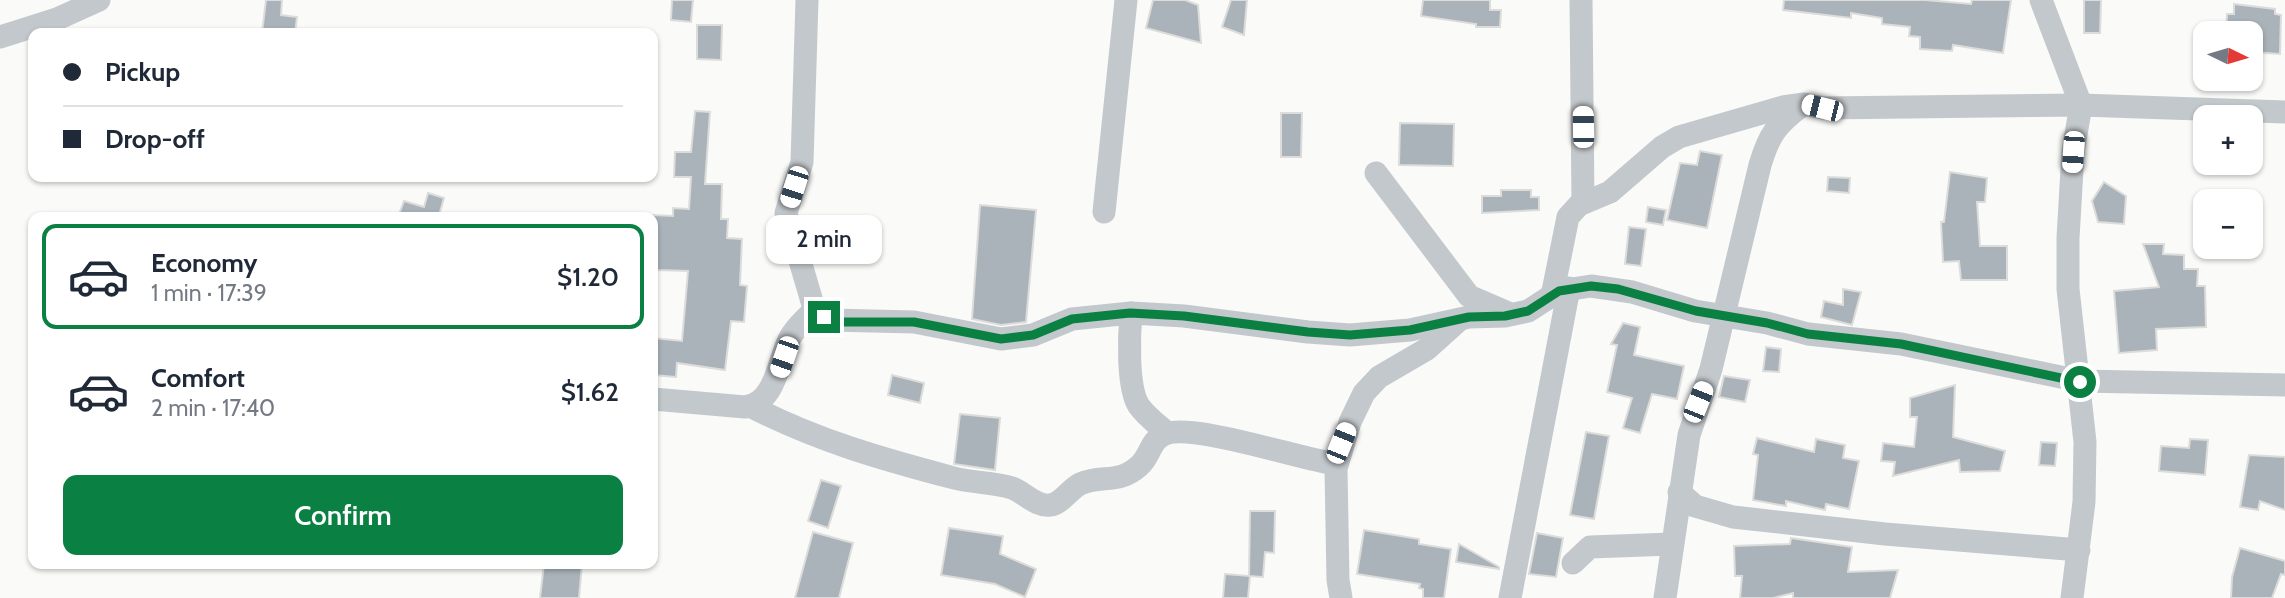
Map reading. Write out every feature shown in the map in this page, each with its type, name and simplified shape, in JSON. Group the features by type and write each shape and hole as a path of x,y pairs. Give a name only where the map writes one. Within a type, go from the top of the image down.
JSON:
{"street":[{"path":"807,0 802,162 786,213 791,237 815,309 824,317 838,322 914,322 1001,339 1033,335 1072,319 1130,313 1184,316 1350,335 1410,330 1469,317 1512,314 1534,309 1561,292 1591,286 1618,289 1696,311 1808,334 1901,344 2080,382 2285,385"},
{"path":"1104,212 1126,0"},
{"path":"1581,0 1583,203"},
{"path":"2040,0 2081,105 2072,163 2068,289 2085,442 2080,551 2072,598"},
{"path":"0,37 62,8 94,1"},
{"path":"1665,598 1689,435 1725,315 1769,137 1782,121 1804,104"},
{"path":"1510,598 1561,292 1568,217 1583,203 1609,192 1662,147 1679,137 1759,113 1804,104 1822,108 2081,105 2285,112"},
{"path":"1376,173 1469,296 1512,314"},
{"path":"750,406 769,390 778,373 787,344 815,309"},
{"path":"1130,313 1129,333 1135,395 1140,407 1167,433"},
{"path":"1341,598 1338,580 1336,464 1350,422 1371,385 1393,367 1427,349 1458,321"},
{"path":"658,399 750,406 796,430 860,453 965,480 1014,488 1048,505 1079,485 1124,477 1141,465 1151,445 1167,433 1177,431 1336,464"},
{"path":"1679,492 1695,506 1733,517 2080,551"},
{"path":"1573,563 1590,547 1672,544"}],"building":[{"path":"266,0 282,0 281,15 297,17 296,28 263,28"},
{"path":"672,0 693,0 691,22 671,20"},
{"path":"1153,0 1185,0 1198,5 1201,43 1146,28"},
{"path":"1231,0 1247,0 1244,35 1222,27"},
{"path":"1423,0 1490,0 1490,10 1501,10 1500,27 1476,27 1476,24 1421,16"},
{"path":"1784,0 1925,0 1971,4 1972,0 2011,0 2003,53 1953,45 1952,51 1920,49 1920,37 1909,36 1910,27 1882,24 1882,18 1851,13 1851,18 1783,10"},
{"path":"2084,0 2101,0 2100,33 2084,33"},
{"path":"2234,4 2275,9 2275,14 2281,15 2280,54 2263,53 2263,21 2227,21 2227,14 2234,14"},
{"path":"697,25 722,25 721,60 697,59"},
{"path":"695,111 710,112 705,184 722,184 721,219 728,219 727,238 742,239 740,285 747,286 744,322 731,321 725,370 677,363 676,377 658,375 658,339 682,341 688,271 658,270 658,215 673,216 673,208 689,209 691,177 674,177 675,152 691,152"},
{"path":"1281,113 1302,113 1301,157 1281,157"},
{"path":"1400,123 1454,124 1453,166 1399,165"},
{"path":"1700,151 1722,155 1707,228 1667,220 1680,163 1697,165"},
{"path":"1950,172 1987,178 1985,202 1977,202 1980,246 2007,246 2007,280 1961,280 1959,261 1943,262 1941,222 1944,222"},
{"path":"1828,177 1850,178 1849,193 1827,191"},
{"path":"2104,182 2126,196 2124,224 2098,222 2092,201"},
{"path":"1501,190 1531,190 1531,197 1539,197 1539,210 1482,213 1482,196 1501,196"},
{"path":"428,193 444,198 440,212 400,212 404,201 424,207"},
{"path":"980,205 1036,210 1026,322 1001,325 972,319"},
{"path":"1648,207 1666,210 1663,225 1646,222"},
{"path":"1629,227 1646,229 1641,266 1625,264"},
{"path":"2143,244 2164,244 2163,254 2184,255 2184,269 2198,269 2197,286 2205,286 2206,327 2156,329 2157,350 2119,353 2114,291 2159,287"},
{"path":"1843,289 1861,292 1852,325 1821,317 1824,301 1843,305"},
{"path":"1623,323 1640,327 1634,355 1684,366 1677,399 1652,394 1640,433 1623,428 1632,398 1607,392 1617,345 1611,344"},
{"path":"1766,347 1781,349 1779,372 1763,371"},
{"path":"892,375 924,383 920,403 888,395"},
{"path":"1724,376 1750,380 1745,402 1719,397"},
{"path":"1955,385 1953,437 2005,451 2000,471 1960,472 1959,460 1893,476 1895,462 1881,461 1883,443 1914,447 1917,417 1910,417 1910,398"},
{"path":"960,414 1000,418 995,470 954,464"},
{"path":"1586,432 1609,436 1594,519 1570,515"},
{"path":"1757,438 1814,452 1816,439 1845,445 1843,458 1859,461 1849,509 1826,504 1825,510 1786,501 1786,506 1753,500 1758,455 1753,454"},
{"path":"2190,439 2208,440 2205,475 2159,471 2161,446 2189,448"},
{"path":"2041,442 2057,443 2055,466 2039,465"},
{"path":"2249,455 2285,457 2285,510 2260,501 2258,510 2240,507"},
{"path":"821,480 841,486 828,528 808,521"},
{"path":"1250,511 1275,511 1274,553 1265,552 1263,577 1250,576 1248,598 1223,598 1225,574 1249,576"},
{"path":"949,528 1003,536 1000,554 1036,569 1025,597 995,584 941,575"},
{"path":"1364,530 1419,539 1419,544 1451,549 1444,598 1423,598 1420,584 1357,574"},
{"path":"813,532 853,543 839,598 795,598"},
{"path":"1537,533 1563,538 1556,577 1529,574"},
{"path":"1791,538 1852,547 1848,572 1898,570 1890,598 1793,598 1793,593 1773,598 1740,598 1742,576 1735,576 1734,546 1790,544"},
{"path":"1459,544 1499,567 1499,569 1456,562"},
{"path":"2240,548 2285,561 2285,575 2281,574 2272,598 2231,598 2232,577"},
{"path":"543,569 582,569 579,598 540,598"}],"route":[{"path":"824,317 838,322 914,322 1001,339 1033,335 1072,319 1130,313 1184,316 1350,335 1410,330 1469,317 1505,316 1534,309 1564,289 1591,286 1618,289 1696,311 1767,323 1808,334 1901,344 2080,382"}]}
